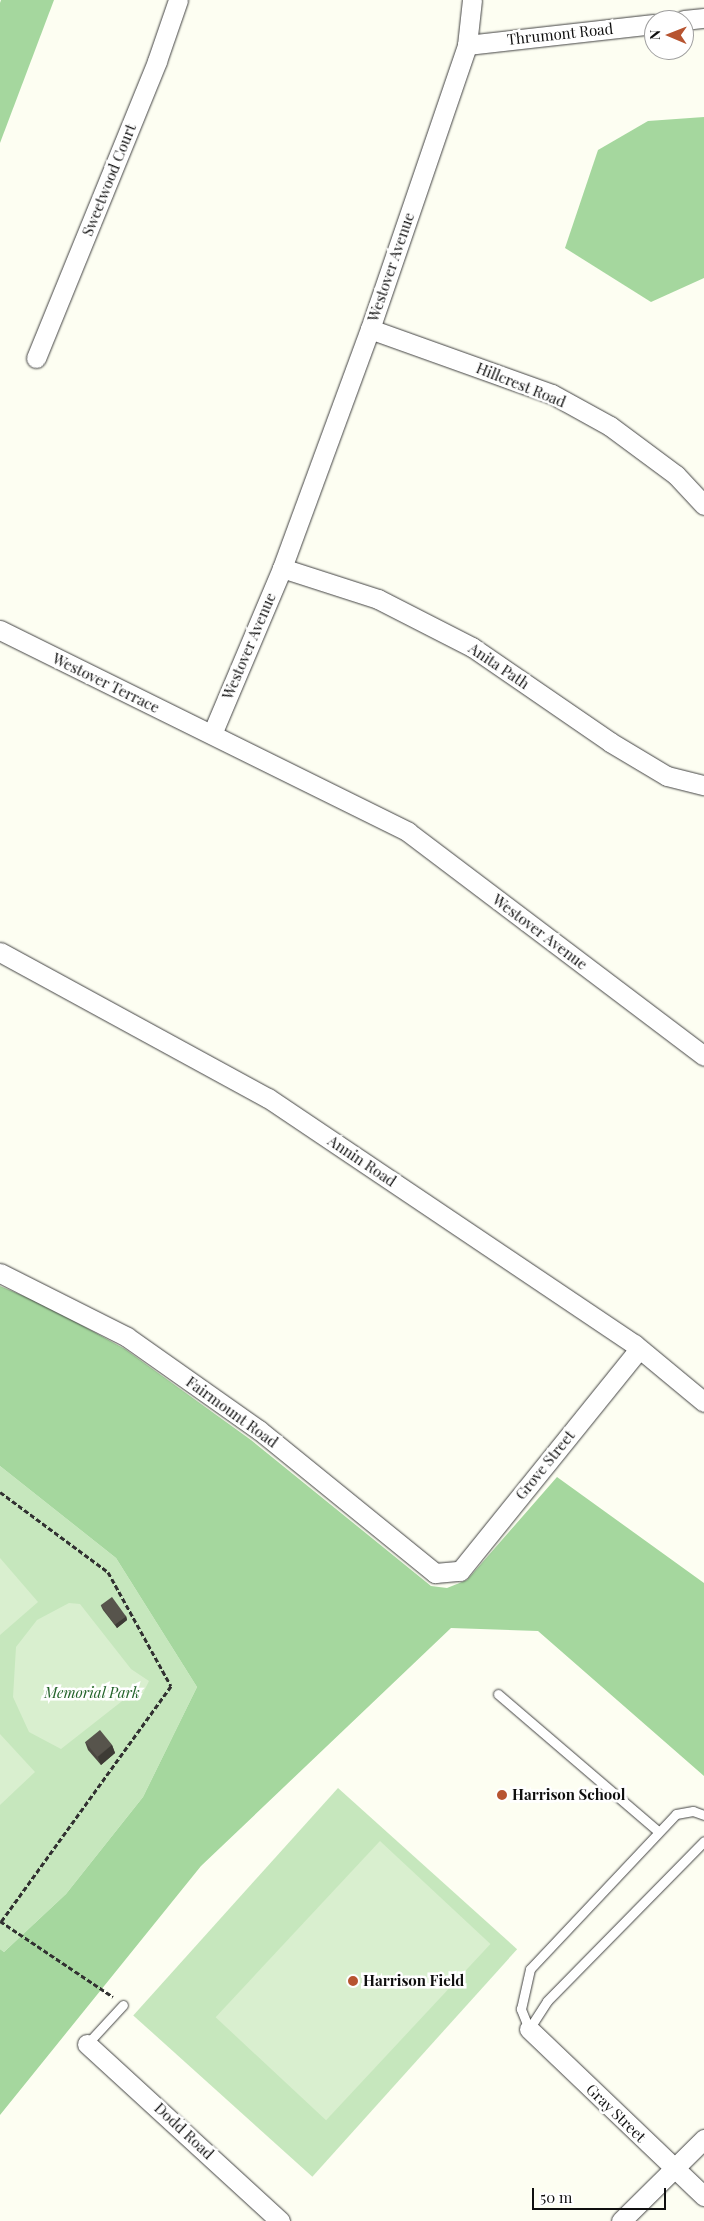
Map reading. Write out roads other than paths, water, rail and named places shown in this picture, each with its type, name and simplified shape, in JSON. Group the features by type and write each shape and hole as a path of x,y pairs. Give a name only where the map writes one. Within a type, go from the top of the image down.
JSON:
{"street":[{"name":"Sweetwood Court","path":"36,358 157,61 178,0"},
{"name":"Westover Avenue","path":"472,0 467,45 370,329 282,568 212,734 408,832 704,1056"},
{"name":"Thrumont Road","path":"467,45 644,25"},
{"name":"Hillcrest Road","path":"370,329 552,394 610,426 676,475 704,505"},
{"name":"Anita Path","path":"282,568 378,599 472,647 610,742 667,776 704,785"},
{"name":"Westover Terrace","path":"0,630 212,734"},
{"name":"Annin Road","path":"0,952 268,1098 639,1349 704,1402"},
{"name":"Fairmount Road","path":"0,1273 127,1337 259,1430 435,1573 447,1574"},
{"name":"Grove Street","path":"447,1574 460,1572 639,1349"},
{"name":"Gray Street","path":"530,2029 704,2196"},
{"name":"Dodd Road","path":"87,2044 280,2221"},
{"path":"621,2221 675,2170 704,2138"}],"lane":[{"path":"498,1694 658,1830"},
{"path":"530,2029 521,2009 530,1969 658,1830 676,1814 692,1811 704,1815"},
{"path":"530,2029 547,2001 704,1841"},
{"path":"87,2044 124,2005"}],"place":[{"name":"Harrison School","path":"502,1795"},
{"name":"Harrison Field","path":"353,1981"}],"park label":[{"name":"Memorial Park","path":"92,1693"}]}
